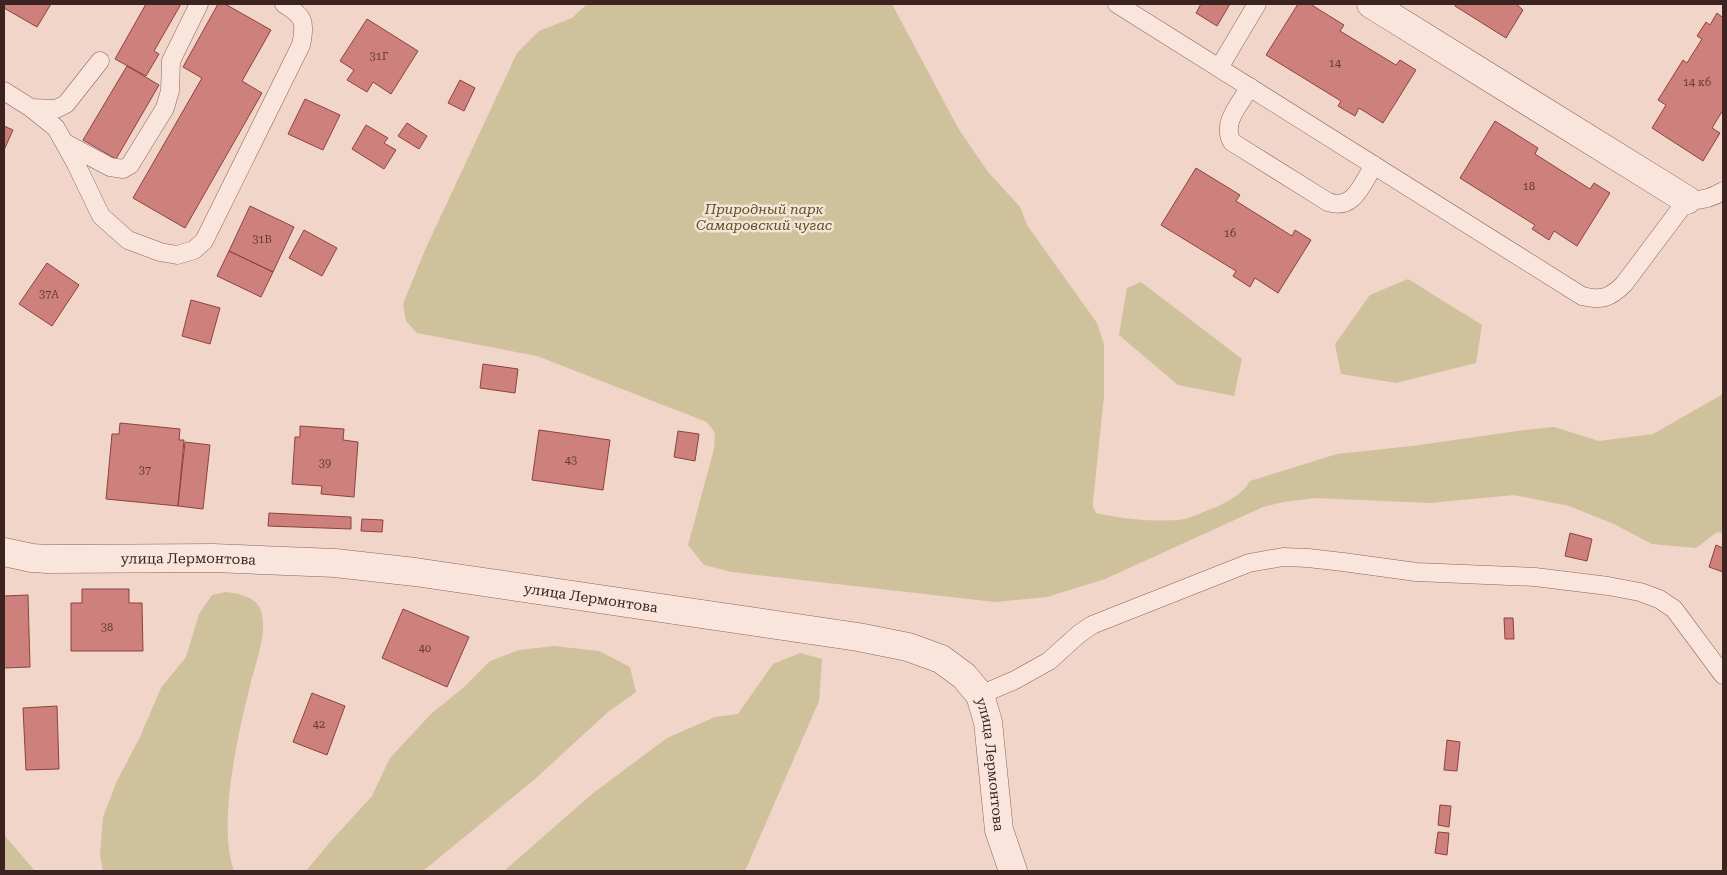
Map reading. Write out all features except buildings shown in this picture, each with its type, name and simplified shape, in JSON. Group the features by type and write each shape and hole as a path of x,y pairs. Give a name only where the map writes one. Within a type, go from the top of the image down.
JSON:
{"street":[{"path":"1371,4 1687,200"},
{"name":"улица Лермонтова","path":"4,552 32,558 48,559 214,558 335,563 416,572 858,636 908,647 941,659 964,676 980,694 988,722 999,830 1014,871"}],"lane":[{"path":"65,143 110,167 122,169 130,166 164,108 170,91 171,61 200,4"},
{"path":"4,91 31,108 56,128 101,216 114,229 128,240 160,252 177,255 194,250 204,241 301,45 305,29 303,21 298,12 284,4"},
{"path":"1116,4 1582,296 1592,299 1604,298 1615,293 1687,200 1700,200 1718,194 1723,190"},
{"path":"1219,68 1257,4"},
{"path":"31,108 56,109 66,104 100,60"},
{"path":"1250,88 1230,119 1228,136 1232,142 1328,202 1342,205 1351,201 1374,165"},
{"path":"980,694 1015,680 1050,661 1079,634 1092,625 1249,562 1283,557 1343,562 1416,572 1536,577 1640,592 1659,599 1674,609 1723,675"}],"green space":[{"name":"Природный парк Самаровский чугас","path":"587,4 892,4 958,128 988,172 1020,207 1027,225 1097,323 1104,344 1104,396 1093,502 1096,513 1140,520 1164,521 1185,519 1229,500 1239,494 1250,481 1337,454 1554,427 1599,441 1653,434 1723,394 1723,533 1717,532 1696,548 1652,544 1614,524 1569,506 1514,495 1430,503 1315,498 1263,507 1105,579 1047,597 995,602 732,572 704,565 688,545 714,449 715,433 707,422 537,356 417,333 406,321 403,304 425,250 517,53 539,31 572,18"},
{"path":"1408,279 1482,325 1476,363 1396,383 1341,374 1335,344 1370,295"},
{"path":"1141,282 1242,359 1234,396 1178,385 1119,335 1127,288"},
{"path":"226,592 246,597 255,602 259,606 263,620 260,649 240,728 231,779 228,830 229,852 234,871 103,871 100,855 103,817 117,781 139,739 161,688 186,657 199,614 212,595"},
{"path":"554,646 599,651 630,667 636,692 608,712 535,779 423,871 306,871 372,796 390,758 431,714 464,687 490,661 519,650"},
{"path":"800,653 822,659 819,701 745,871 504,871 592,794 667,738 715,717 738,714 773,664"},
{"path":"5,836 35,871 4,871"}]}
